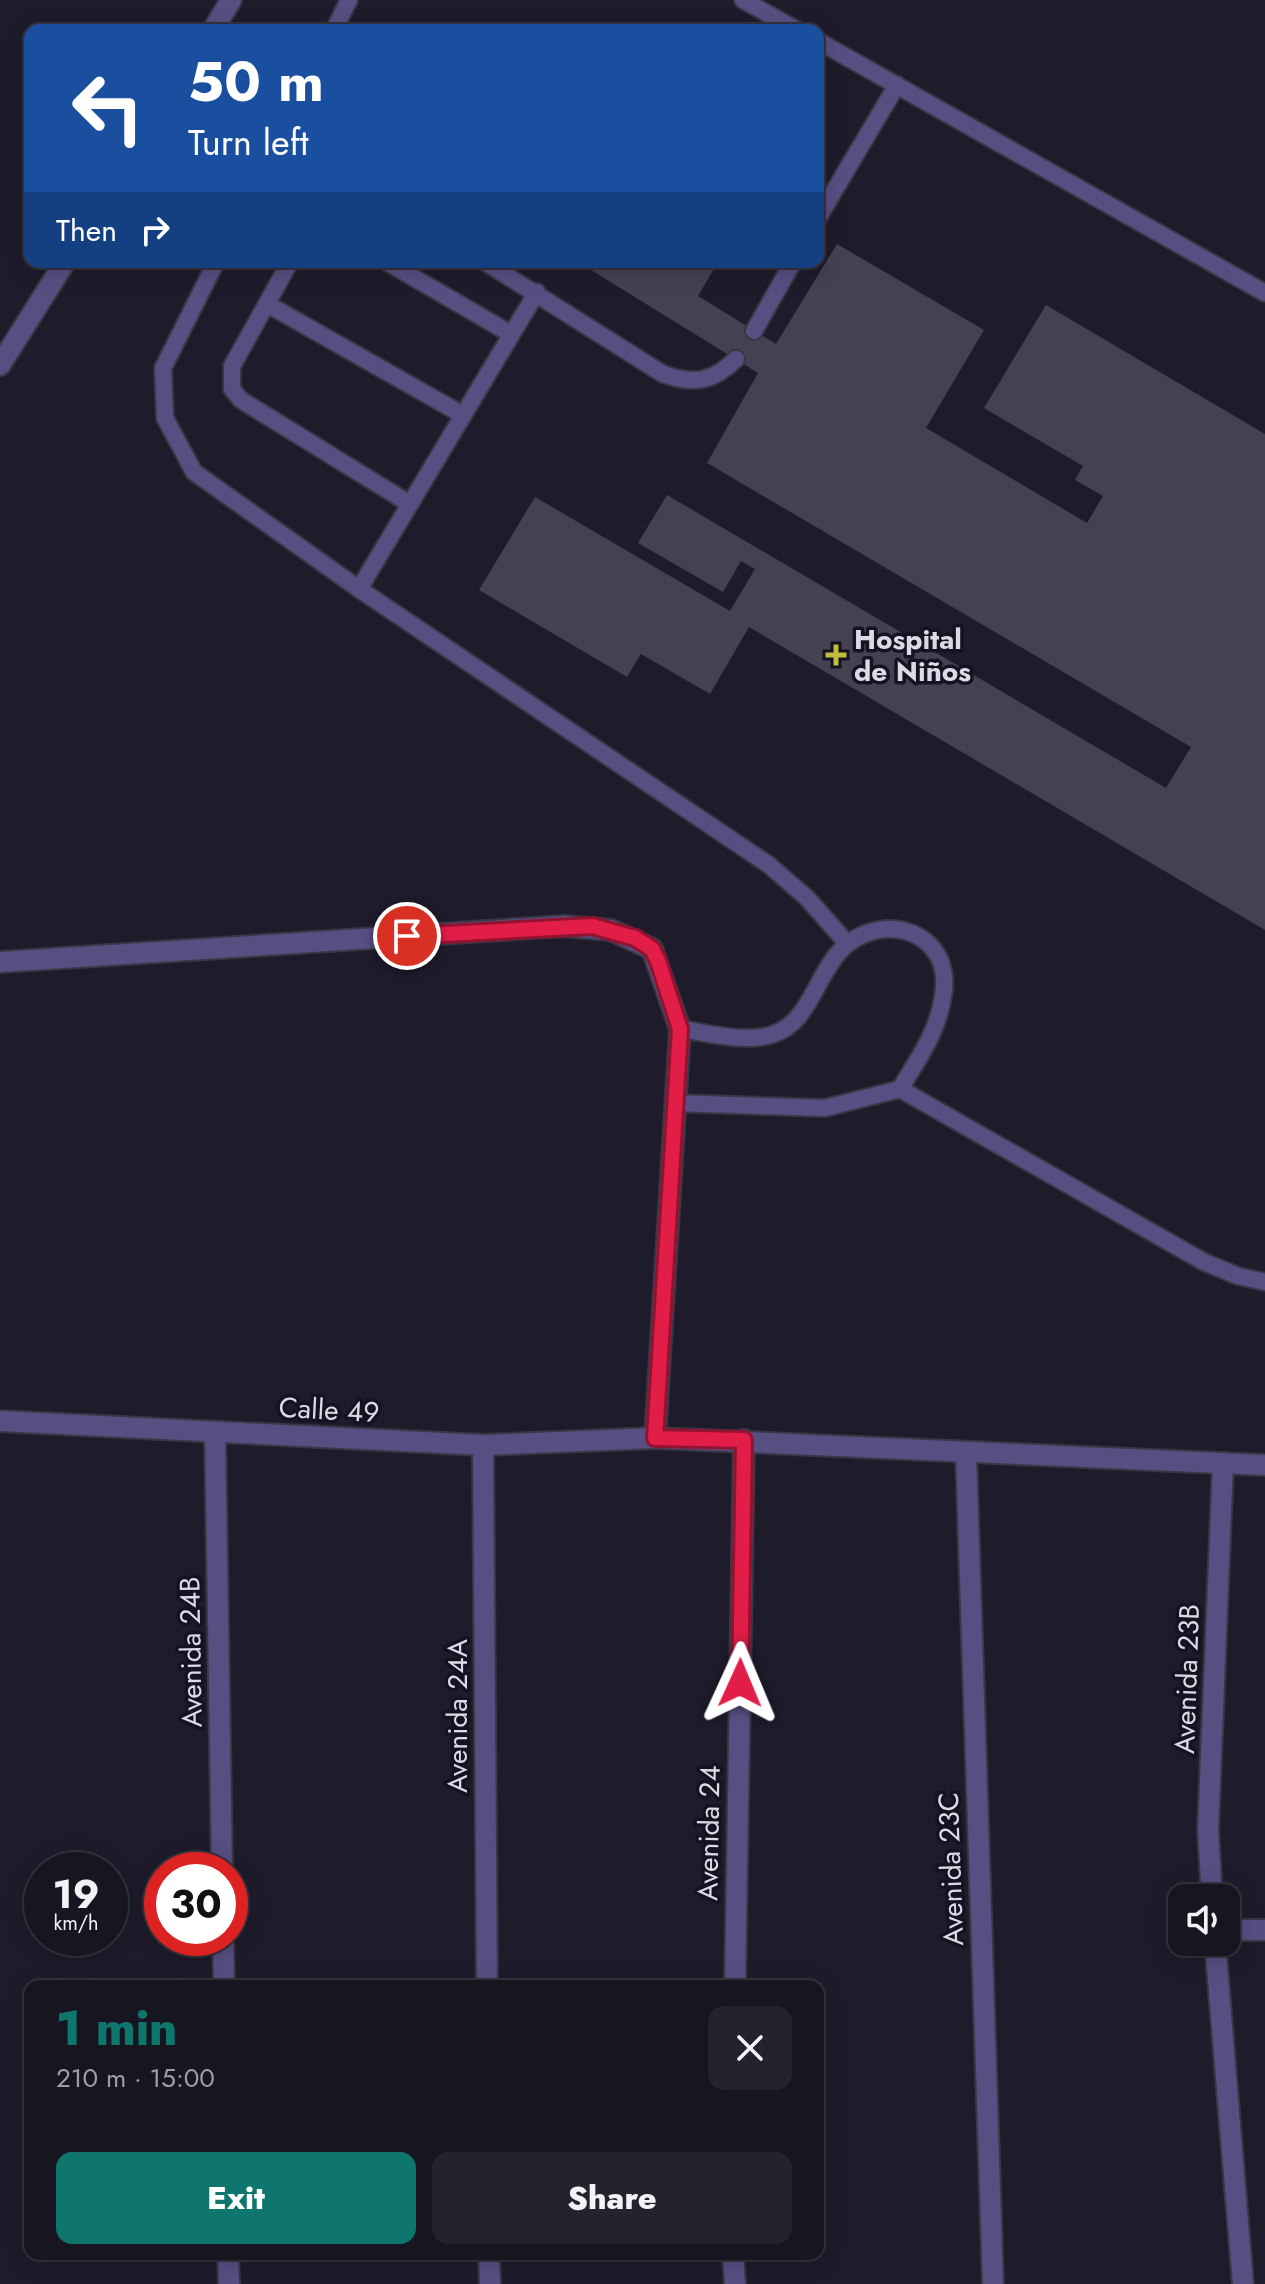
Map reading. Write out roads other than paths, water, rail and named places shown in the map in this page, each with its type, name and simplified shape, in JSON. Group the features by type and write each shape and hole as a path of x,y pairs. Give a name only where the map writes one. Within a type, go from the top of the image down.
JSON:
{"street":[{"path":"217,24 231,0"},
{"path":"0,365 61,268"},
{"path":"0,962 592,926 635,938 652,949 680,1029 655,1438"},
{"name":"Calle 49","path":"0,1421 483,1445 655,1438 744,1440 1265,1465"},
{"name":"Avenida 24B","path":"215,1432 222,1852"},
{"name":"Avenida 24","path":"735,1980 744,1440"},
{"name":"Avenida 24A","path":"483,1445 487,1980"},
{"name":"Avenida 23C","path":"966,1453 993,2284"},
{"name":"Avenida 23B","path":"1211,1884 1208,1830 1223,1463"},
{"path":"1240,1930 1265,1930"},
{"path":"223,1956 224,1980"},
{"path":"1216,1956 1243,2284"},
{"path":"228,2260 229,2284"},
{"path":"489,2260 490,2284"},
{"path":"733,2260 735,2284"}],"lane":[{"path":"337,24 349,0"},
{"path":"743,0 786,24"},
{"path":"824,44 1265,293"},
{"path":"824,208 897,85"},
{"path":"213,268 163,368 165,418 194,472 359,589 769,865 807,898 846,942"},
{"path":"287,268 232,366 232,389 241,400 410,504"},
{"path":"397,268 511,334"},
{"path":"495,268 663,374 680,380 708,380 720,375 736,359"},
{"path":"754,331 790,268"},
{"path":"359,589 537,292"},
{"path":"267,304 463,415"},
{"path":"680,1029 746,1039 773,1034 795,1020 846,942 873,930 900,928 926,942 941,961 945,985 941,1016 900,1089"},
{"path":"674,1103 825,1108 900,1089 1204,1262 1238,1276 1265,1282"}],"place":[{"name":"Hospital de Niños","path":"836,655"}]}
